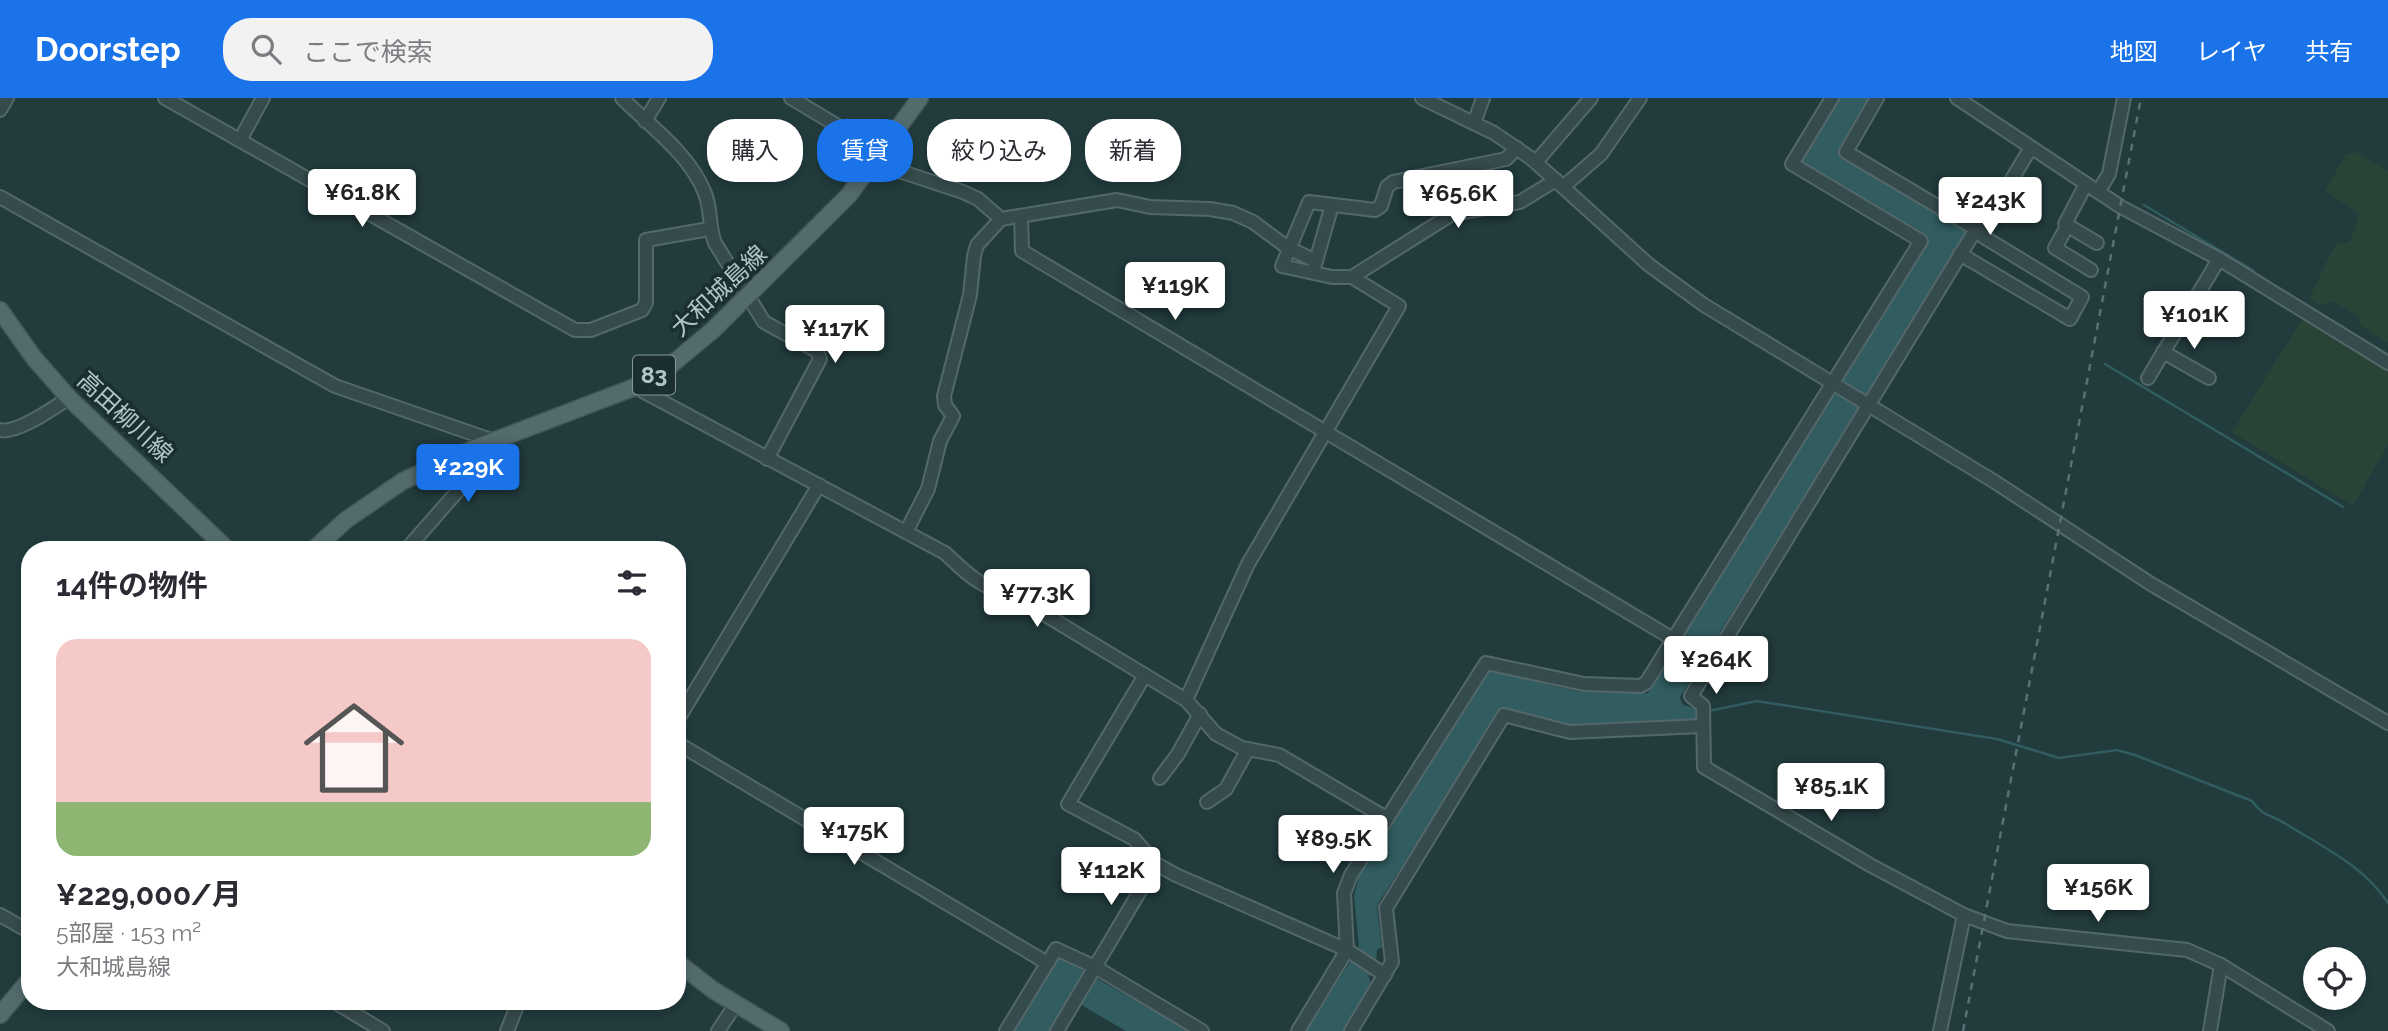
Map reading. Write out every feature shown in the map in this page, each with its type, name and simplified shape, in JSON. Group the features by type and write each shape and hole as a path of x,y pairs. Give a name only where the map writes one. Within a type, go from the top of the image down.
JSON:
{"main road":[{"name":"大和城島線","path":"906,119 920,98"},
{"name":"大和城島線","path":"324,541 379,496 437,464 635,387 690,351 860,182"},
{"name":"高田柳川線","path":"0,310 34,358 69,398 219,541"},
{"path":"686,968 736,1004 781,1031"},
{"path":"0,1015 21,990"}],"street":[{"path":"0,110 7,98"},
{"path":"165,98 575,330 591,330 642,310 646,303 646,240 709,229"},
{"path":"240,140 263,98"},
{"path":"622,98 697,174 710,211 709,229 764,322 817,351 820,359 767,458"},
{"path":"645,121 659,98"},
{"path":"791,98 822,119"},
{"path":"1422,98 1474,123 1536,162 1649,265 1673,283 2058,522 2151,584 2388,723"},
{"path":"1474,123 1483,98"},
{"path":"1536,162 1591,98"},
{"path":"1352,277 1452,214 1520,202 1560,183 1601,154 1640,98"},
{"path":"1298,1031 1348,950 1345,893 1351,875 1486,663 1584,684 1640,686 1646,682 1921,241 1792,164 1832,98"},
{"path":"1877,98 1846,152 1976,229 2082,297 2070,319 1960,254"},
{"path":"1957,98 2098,192 2219,259 2388,363"},
{"path":"2098,192 2109,174 2124,98"},
{"path":"1186,700 1248,564 1399,306 1352,277 1314,267 1282,266 1309,202 1375,210 1381,206 1387,187 1392,182 1506,159 1517,148"},
{"path":"2030,149 1960,254 1867,404 1691,696 1703,706 1704,767 1877,870 1964,915 2007,931 2187,950 2221,965 2328,1031"},
{"path":"913,172 978,199 1000,219"},
{"path":"2086,184 2065,223 2097,243"},
{"path":"0,197 335,386 500,439 414,541"},
{"path":"906,532 928,489 940,442 952,422 953,416 945,405 944,396 970,295 977,246 1000,219 1117,200 1150,207 1210,209 1233,213 1253,222 1314,267"},
{"path":"1314,267 1332,205"},
{"path":"1021,215 1022,251 1710,661"},
{"path":"2068,225 2055,248 2091,270"},
{"path":"2148,378 2219,259"},
{"path":"2163,352 2209,378"},
{"path":"635,387 945,553 975,582 995,592 1011,594 1186,700 1216,734 1248,749 1279,755 1386,818"},
{"path":"0,430 5,431 35,419 69,398"},
{"path":"686,699 819,485"},
{"path":"1145,675 1068,804 1134,839 1156,864 1348,950 1385,975"},
{"path":"1160,778 1178,754 1200,715"},
{"path":"1351,1031 1392,962 1386,908 1504,715 1570,732 1702,726"},
{"path":"686,748 1047,963"},
{"path":"1207,802 1226,789 1248,749"},
{"path":"1057,1031 1156,864"},
{"path":"0,915 21,927"},
{"path":"1941,1031 1964,915"},
{"path":"1006,1031 1056,949 1095,967 1202,1031"},
{"path":"2210,1031 2221,965"},
{"path":"718,1031 736,1004"},
{"path":"348,1010 383,1031"},
{"path":"507,1031 515,1010"}],"green space":[{"path":"2355,152 2388,170 2388,343 2361,326 2358,316 2334,302 2319,305 2309,299 2335,247 2338,243 2349,242 2356,227 2357,212 2325,191 2346,154"},
{"path":"2304,316 2388,367 2388,444 2353,506 2232,432"}],"water":[{"path":"1837,98 1872,98 1841,151 1969,229 1680,697 1682,704 1695,709 1697,723 1570,726 1503,708 1379,902 1377,909 1382,947 1377,950 1376,963 1369,976 1371,987 1343,1031 1306,1031 1359,948 1354,896 1360,872 1487,670 1581,692 1648,693 1926,239 1799,163"},
{"path":"1059,957 1189,1031 1126,1031 1071,999 1052,1031 1015,1031"}],"waterway":[{"path":"2144,205 2254,271"},
{"path":"2105,364 2343,507"},
{"path":"1709,711 1757,701 1997,739 2059,758 2117,750 2135,755 2252,801 2264,813 2342,858 2367,878 2388,903"}],"railway":[{"path":"1963,1031 2141,98"}]}
